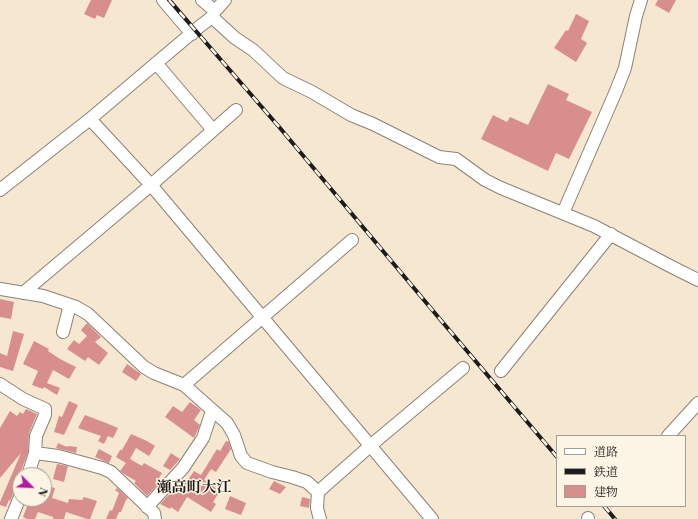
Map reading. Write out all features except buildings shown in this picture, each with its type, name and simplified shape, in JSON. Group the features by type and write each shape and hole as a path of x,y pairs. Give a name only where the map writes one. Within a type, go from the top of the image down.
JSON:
{"street":[{"path":"163,0 192,34"},
{"path":"202,0 235,38 253,50 283,78 312,92 351,115 373,124 439,157 456,159 485,180 594,226 698,280"},
{"path":"0,190 90,119 192,34 214,14 225,0"},
{"path":"563,213 616,91 624,68 641,0"},
{"path":"156,63 213,130"},
{"path":"23,293 151,185 236,110"},
{"path":"90,119 151,185 432,519"},
{"path":"501,371 611,234"},
{"path":"184,385 352,240"},
{"path":"0,289 43,296 76,307 88,314 144,367 154,373 184,385 226,424 234,435 241,456 247,463 307,482 318,492"},
{"path":"63,332 70,305"},
{"path":"320,519 317,508 318,492 463,368"},
{"path":"0,384 24,399 45,409 45,415 36,436 35,453 31,467"},
{"path":"669,435 698,402"},
{"path":"147,507 183,468 203,438 212,411"},
{"path":"35,453 58,456 102,468 111,472 154,513 155,519"},
{"path":"11,519 16,507"}],"railway":[{"path":"169,0 280,128 556,456"},
{"path":"605,507 615,519"}],"district":[{"name":"瀬高町大江","path":"194,488"}]}
